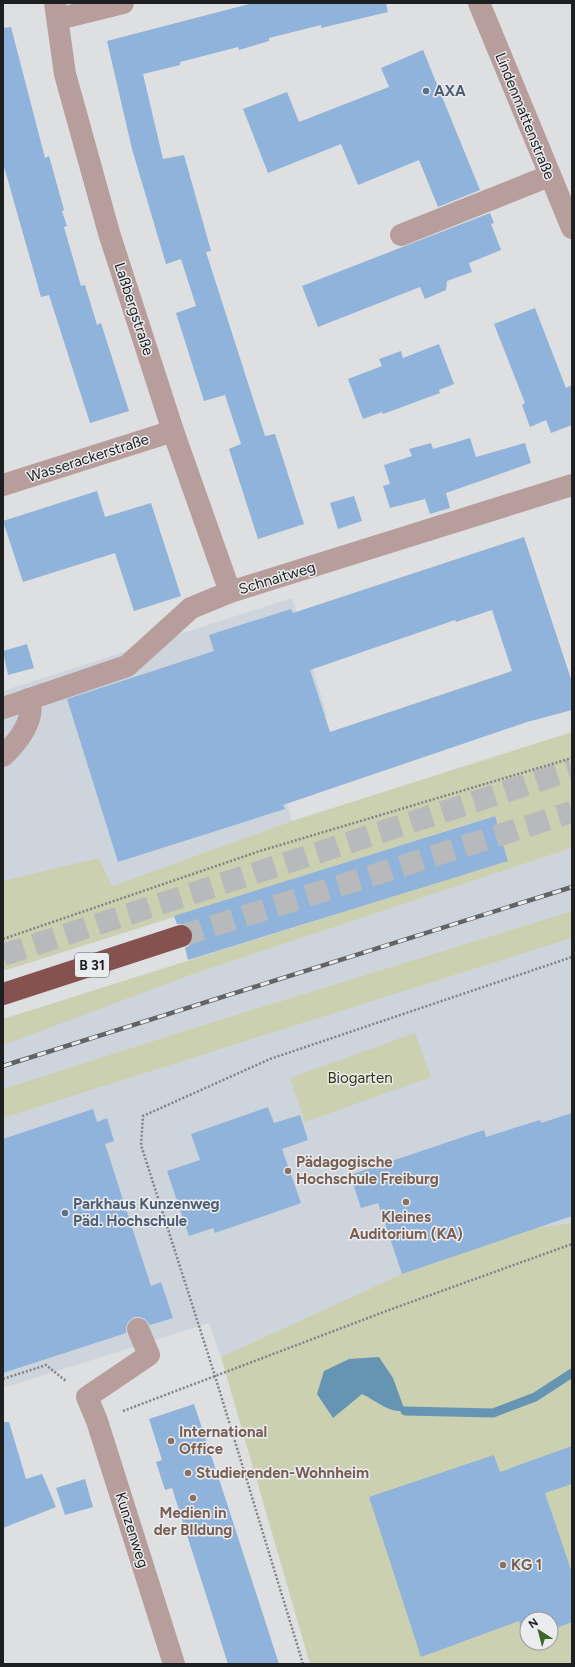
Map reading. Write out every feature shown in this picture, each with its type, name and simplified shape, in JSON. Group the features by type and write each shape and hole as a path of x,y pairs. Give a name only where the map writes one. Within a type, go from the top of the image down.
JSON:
{"highway":[{"name":"B 31","path":"3,994 181,936"}],"street":[{"name":"Laßbergstraße","path":"123,3 56,11 67,81 109,233 172,431 230,592"},
{"name":"Lindenmattenstraße","path":"480,3 549,176 572,228"},
{"path":"401,235 549,176"},
{"name":"Wasserackerstraße","path":"3,485 172,431"},
{"name":"Schnaitweg","path":"3,708 128,666 191,608 230,592 572,485"},
{"path":"3,756 29,722 32,706 29,699"},
{"path":"86,1397 149,1355 138,1329"},
{"name":"Kunzenweg","path":"86,1397 97,1421 174,1664"}],"path":[{"path":"3,939 260,851 572,758"},
{"path":"303,1664 215,1376 141,1145 143,1116 270,1059 572,957"},
{"path":"97,1421 389,1310 572,1244"},
{"path":"3,1379 46,1365 86,1397"}],"shaded area":[{"path":"292,598 327,716 266,735 292,821 112,886 3,881 3,691"},
{"path":"572,848 572,911 222,1019 3,1089 3,1028 193,974"},
{"name":"Pädagogische Hochschule Freiburg","path":"572,938 572,1223 535,1228 402,1274 221,1357 209,1323 3,1388 3,1118"}],"green space":[{"path":"572,732 572,848 193,974 3,1045 3,1019 508,860 494,816 3,971 3,881 99,858 112,886 292,821"},
{"path":"572,911 572,938 3,1118 3,1089 222,1019"},
{"name":"Biogarten","path":"415,1033 431,1077 305,1122 290,1078"},
{"path":"572,1223 572,1664 310,1664 221,1357 402,1274 535,1228"}],"water":[{"path":"379,1357 393,1378 405,1411 393,1410 362,1394 333,1418 317,1394 324,1371 349,1359"}],"building":[{"path":"253,3 386,3 388,12 321,28 321,25 269,38 269,41 239,50 238,47 180,62 180,65 143,74 163,159 184,155 211,251 206,252 265,436 275,434 304,524 258,539 229,449 241,444 225,395 204,401 176,313 196,306 181,259 166,264 132,149 107,41"},
{"path":"11,27 45,158 49,156 64,210 62,211 67,226 64,227 81,286 85,285 97,325 101,323 129,411 90,423 49,295 41,297 3,163 3,28"},
{"path":"423,50 480,190 438,207 419,160 358,185 341,144 268,173 243,109 287,92 299,122 389,87 381,68"},
{"path":"490,213 494,223 491,224 501,250 469,263 472,272 447,281 446,290 425,299 420,287 318,327 302,286"},
{"path":"535,308 566,388 572,385 572,425 551,433 546,420 530,427 522,405 525,403 494,324"},
{"path":"439,344 454,384 439,390 440,393 383,414 382,412 363,419 348,379 382,366 379,359 401,351 403,358"},
{"path":"470,438 476,457 525,443 531,463 446,493 450,508 430,514 425,499 390,508 383,486 390,484 384,465 412,456 409,449 431,443 433,449"},
{"path":"97,491 105,517 151,503 181,596 134,611 115,553 23,582 3,521"},
{"path":"354,496 362,521 338,529 330,503"},
{"path":"524,537 572,682 572,710 527,722 283,805 285,809 118,862 67,699 214,651 209,635 291,609 293,613","holes":["492,610 512,671 330,732 310,670 455,620 456,622"]},
{"path":"27,644 34,668 8,675 3,651"},
{"path":"495,816 508,861 188,960 185,948 190,945 193,939 193,932 190,927 184,924 177,924 174,916"},
{"path":"268,1107 274,1123 300,1115 308,1140 282,1149 301,1203 215,1233 213,1228 189,1236 167,1171 200,1160 191,1134"},
{"name":"Parkhaus Kunzenweg Päd. Hochschule","path":"93,1109 97,1122 107,1118 114,1141 105,1144 151,1286 161,1282 173,1318 150,1325 145,1319 134,1317 128,1322 126,1333 3,1373 3,1139"},
{"path":"572,1113 572,1216 402,1274 378,1203 361,1208 350,1175 484,1130 486,1137 540,1120 541,1123"},
{"path":"194,1404 279,1664 228,1664 172,1488 165,1490 156,1462 162,1460 149,1419"},
{"path":"3,1422 9,1422 26,1479 42,1474 56,1507 3,1528"},
{"path":"572,1446 572,1484 545,1493 572,1573 572,1622 559,1627 559,1611 519,1611 519,1621 421,1657 369,1497 494,1455 500,1472"},
{"path":"85,1479 93,1507 65,1515 56,1488"}],"waterway":[{"path":"405,1411 493,1413 535,1397 572,1373"}],"tunnel":[{"path":"3,955 572,770"},
{"path":"181,936 572,812"}],"railway":[{"path":"3,1066 572,887"}],"place":[{"name":"AXA","path":"426,91"},
{"name":"Pädagogische Hochschule Freiburg","path":"288,1171"},
{"name":"Kleines Auditorium (KA)","path":"406,1202"},
{"name":"Parkhaus Kunzenweg Päd. Hochschule","path":"65,1213"},
{"name":"International Office","path":"171,1441"},
{"name":"Studierenden-Wohnheim","path":"188,1473"},
{"name":"Medien in der BIldung","path":"193,1498"},
{"name":"KG 1","path":"503,1565"}]}
